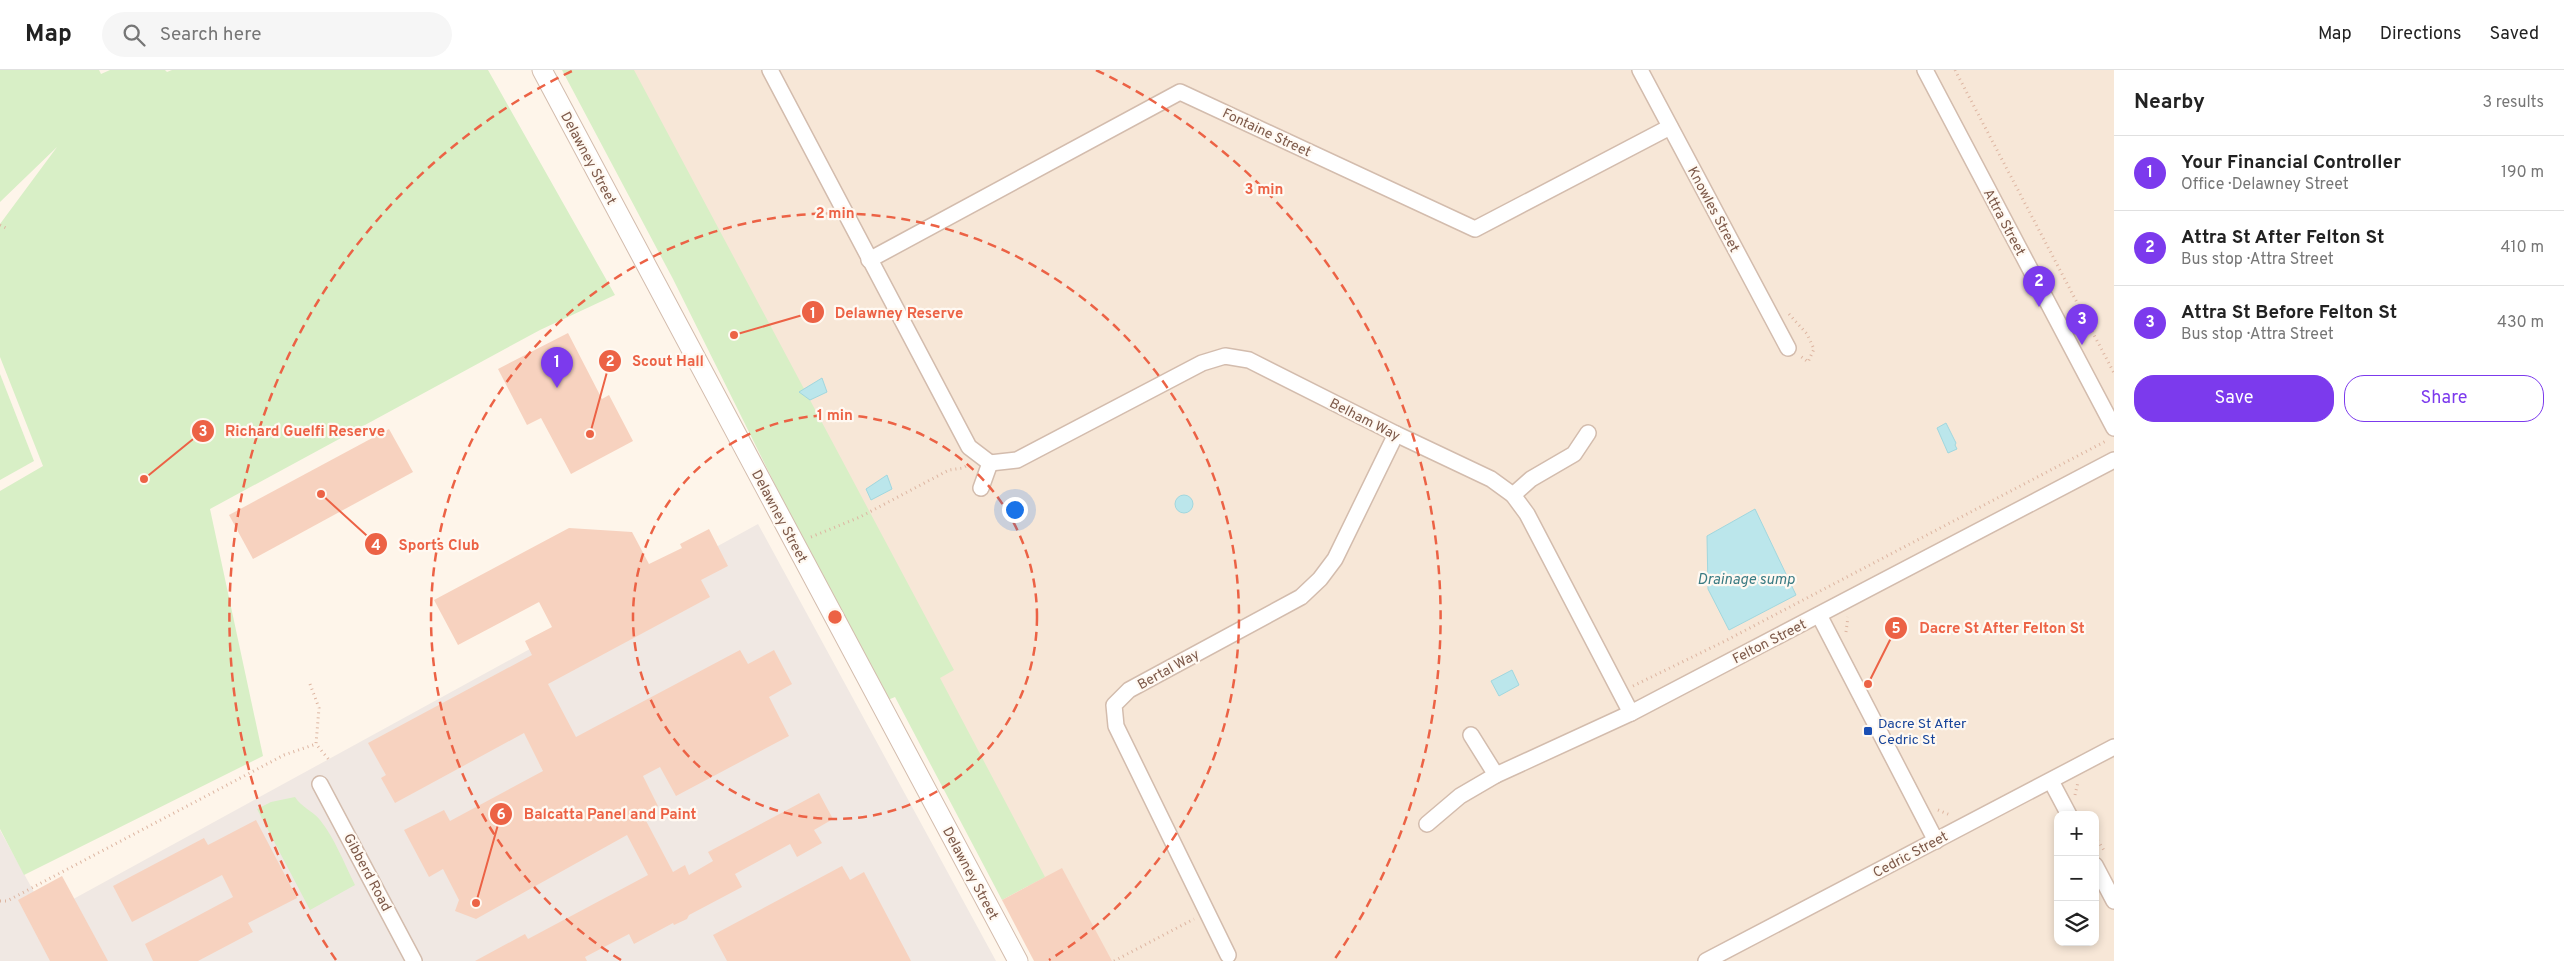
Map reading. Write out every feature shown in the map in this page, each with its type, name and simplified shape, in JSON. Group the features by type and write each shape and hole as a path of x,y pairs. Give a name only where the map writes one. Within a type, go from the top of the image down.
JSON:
{"street":[{"name":"Delawney Street","path":"542,70 1018,961"},
{"path":"770,70 969,446 985,459 981,488"},
{"name":"Knowles Street","path":"1640,70 1788,348"},
{"name":"Attra Street","path":"1925,70 2110,434"},
{"name":"Fontaine Street","path":"869,260 1180,92 1475,228 1670,127"},
{"name":"Belham Way","path":"985,459 1016,460 1202,363 1225,356 1249,360 1396,434 1492,479 1513,496 1527,514 1631,713"},
{"path":"1513,496 1530,479 1574,454 1588,433"},
{"name":"Bertal Way","path":"1228,955 1116,726 1114,704 1129,690 1300,597 1320,579 1335,559 1396,434"},
{"name":"Felton Street","path":"1427,824 1460,796 1496,775 1631,713 2114,460"},
{"path":"1819,616 1936,841"},
{"path":"1471,735 1496,775"},
{"name":"Cedric Street","path":"1706,961 2114,747"},
{"path":"2051,781 2067,811"},
{"name":"Gibberd Road","path":"320,784 414,961"},
{"path":"2099,873 2114,901"}],"path":[{"path":"1955,70 2114,373"},
{"path":"0,225 6,228"},
{"path":"1634,686 1830,586 2110,434"},
{"path":"810,538 860,517 949,470 963,468 985,459"},
{"path":"1830,586 1849,619 1846,630 1848,639"},
{"path":"310,684 319,708 316,744 330,761"},
{"path":"0,901 8,901 284,755 316,744"},
{"path":"2075,799 2079,781"},
{"path":"1932,807 1956,818"},
{"path":"1114,961 1208,911"}],"shaded area":[{"path":"591,70 2114,70 2114,961 1068,961"},
{"path":"758,524 996,961 0,961 0,830 46,914"}],"green space":[{"path":"0,70 99,70 101,74 110,70 165,70 167,72 172,70 488,70 615,295 540,330 210,509 263,756 24,875 0,829 0,491 43,466 0,357 0,224 57,147 0,202"},
{"path":"562,70 634,70 954,670 940,678 1045,877 1002,900 895,697 883,702 673,279"},
{"path":"0,374 34,461 0,480"},
{"path":"295,797 325,827 335,843 355,885 310,910 257,809 271,802"}],"water":[{"path":"822,378 827,392 810,400 799,392"},
{"path":"1946,423 1957,449 1948,453 1937,428"},
{"path":"887,475 892,489 871,500 866,489"},
{"path":"1184,495 1192,500 1193,504 1188,512 1184,513 1176,508 1175,504 1180,496"},
{"name":"Drainage sump","path":"1755,509 1796,595 1729,630 1708,589 1707,536"},
{"path":"1512,670 1519,685 1499,696 1491,681"}],"building":[{"path":"568,333 602,399 609,395 633,441 571,474 541,418 527,425 498,369"},
{"path":"389,429 413,472 253,559 229,515"},
{"path":"569,528 632,532 649,564 682,548 680,544 709,529 728,566 701,580 710,597 548,684 576,737 740,650 748,664 774,650 792,684 769,697 789,736 676,796 660,767 643,776 658,806 643,815 673,872 685,865 689,875 713,861 708,852 819,793 833,819 814,830 822,843 797,857 790,844 735,874 742,887 689,915 687,919 674,925 673,923 634,944 629,934 585,957 587,961 475,961 525,934 528,939 648,875 627,835 476,919 455,911 459,900 443,869 429,877 404,830 444,810 450,821 543,771 524,733 395,803 381,778 386,775 368,743 532,655 525,641 552,627 539,602 458,645 434,600"},
{"path":"256,820 297,898 248,923 253,932 198,961 153,961 145,944 233,897 222,875 132,922 113,886 204,838 208,845"},
{"path":"842,866 850,880 864,872 911,961 727,961 713,935"},
{"path":"1062,868 1112,961 1034,961 1002,900"},
{"path":"62,876 108,961 50,961 18,900"}],"place":[{"name":"Attra St After Felton St","path":"2039,307"},
{"name":"Delawney Reserve","path":"734,335"},
{"name":"Attra St Before Felton St","path":"2082,345"},
{"name":"Your Financial Controller","path":"557,388"},
{"name":"Scout Hall","path":"590,434"},
{"name":"Richard Guelfi Reserve","path":"144,479"},
{"name":"Sports Club","path":"321,494"},
{"name":"Dacre St After Felton St","path":"1868,684"},
{"name":"Dacre St After Cedric St","path":"1868,731"},
{"name":"Balcatta Panel and Paint","path":"476,903"}]}
